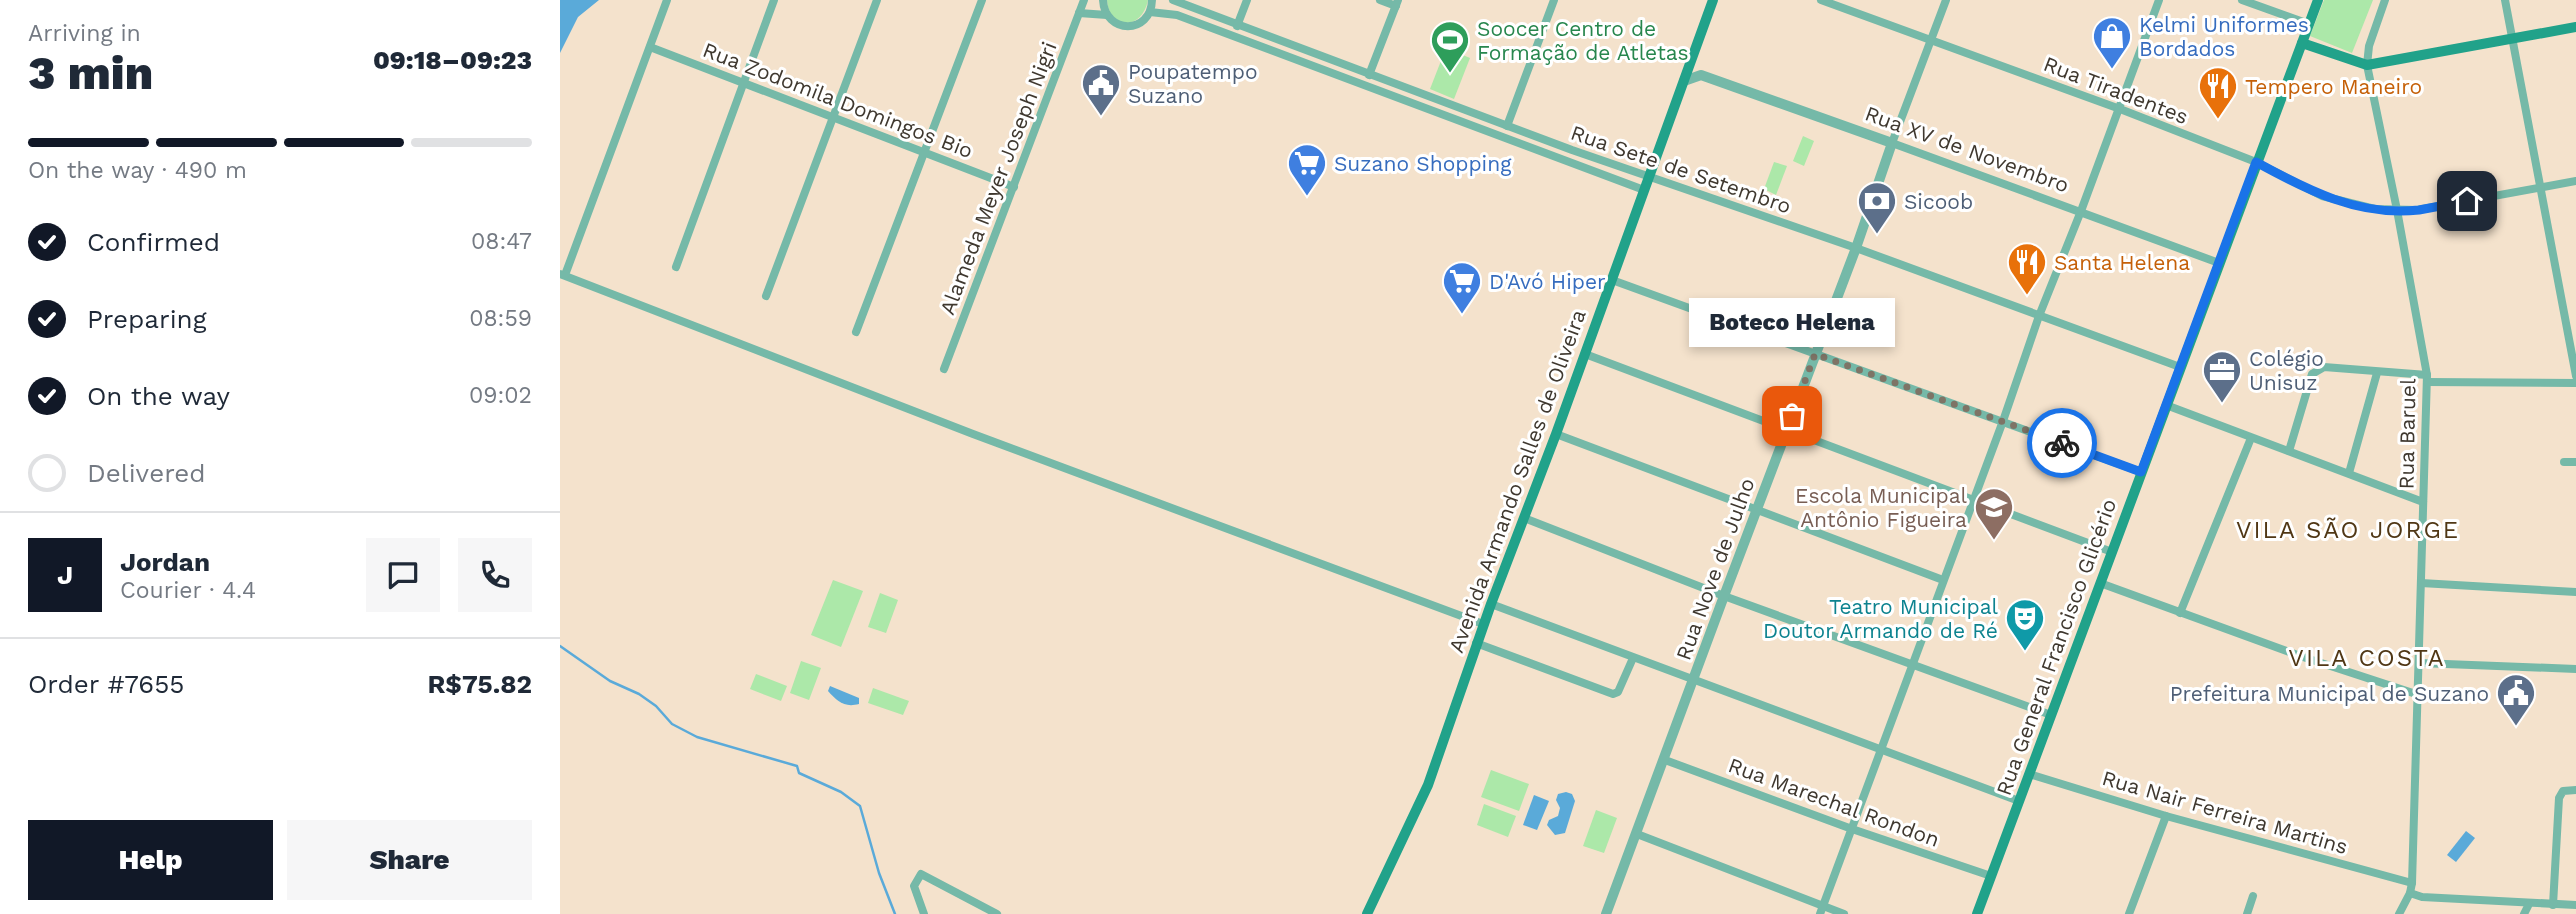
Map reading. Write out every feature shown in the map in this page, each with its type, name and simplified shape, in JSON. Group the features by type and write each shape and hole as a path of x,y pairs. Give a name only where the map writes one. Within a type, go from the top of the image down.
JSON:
{"main road":[{"name":"Avenida Armando Salles de Oliveira","path":"1367,914 1428,785 1490,604 1556,434 1713,0"},
{"name":"Rua General Francisco Glicério","path":"1977,914 2318,0"},
{"path":"2302,43 2367,65 2576,27"}],"street":[{"path":"667,0 562,274 972,434 1483,624"},
{"path":"676,267 774,0"},
{"path":"766,296 877,0"},
{"path":"856,332 982,0"},
{"name":"Alameda Meyer Joseph Nigri","path":"944,369 1084,0"},
{"path":"1103,0 1107,15 1116,24 1132,26 1146,19 1152,0"},
{"name":"Rua Sete de Setembro","path":"1172,0 1187,3 1237,26 1507,126 1856,248 2180,367"},
{"path":"1237,26 1247,0"},
{"path":"1369,75 1397,3 1380,0"},
{"path":"1507,126 1554,0"},
{"name":"Rua Tiradentes","path":"1821,0 2120,109 2256,162 2302,187 2355,205 2417,210 2576,181"},
{"name":"Rua Nove de Julho","path":"1606,914 1856,248 1946,0"},
{"path":"1822,910 2003,421 2039,316 2120,109 2159,0"},
{"path":"2242,0 2309,24"},
{"path":"2367,65 2369,46 2385,0"},
{"path":"2505,0 2576,376"},
{"name":"Rua Sete de Setembro","path":"1150,12 1177,15 1644,190"},
{"path":"1079,13 1107,15"},
{"name":"Rua Zodomila Domingos Bio","path":"650,47 1014,187"},
{"path":"1684,80 1701,75 1692,56"},
{"name":"Rua Baruel","path":"2367,65 2397,210 2427,378 2412,883 2399,914"},
{"name":"Rua XV de Novembro","path":"1701,75 2219,263"},
{"path":"1612,280 2141,472"},
{"path":"1585,354 2112,552"},
{"path":"2289,451 2312,374 2324,367 2427,378 2576,383"},
{"path":"2349,474 2377,373"},
{"path":"2166,405 2423,502"},
{"path":"1556,434 1943,580"},
{"path":"2180,612 2251,438"},
{"path":"2564,462 2576,462"},
{"path":"1524,518 1911,666 2051,715"},
{"path":"2100,583 2400,691 2419,695"},
{"path":"2421,583 2576,592"},
{"path":"1490,604 2019,801"},
{"path":"1476,643 1613,694 1618,692 1633,658"},
{"path":"2420,663 2576,669"},
{"name":"Rua Marechal Rondon","path":"1665,760 1852,829 1992,876"},
{"name":"Rua Nair Ferreira Martins","path":"2029,774 2166,816 2412,883"},
{"path":"2553,905 2560,794 2576,790"},
{"path":"2129,914 2166,816"},
{"path":"1637,834 1822,910 1844,914"},
{"path":"924,914 914,886 920,874 997,914"},
{"path":"2410,893 2422,897 2576,905"},
{"path":"2247,914 2253,896"},
{"path":"2524,914 2529,904"}],"green space":[{"path":"1107,0 1148,0 1139,17 1126,23 1113,17"},
{"path":"2324,0 2373,0 2352,53 2310,36"},
{"name":"Soocer Centro de Formação de Atletas","path":"1446,48 1470,58 1454,99 1430,89"},
{"path":"1803,136 1814,141 1804,166 1793,161"},
{"path":"1774,162 1787,166 1776,195 1764,189"},
{"path":"833,580 863,591 841,647 811,635"},
{"path":"880,593 898,600 886,633 868,627"},
{"path":"801,661 821,668 809,700 790,693"},
{"path":"756,674 787,686 781,701 750,689"},
{"path":"873,688 909,701 903,715 868,703"},
{"path":"1491,770 1529,784 1519,811 1481,797"},
{"path":"1484,804 1516,816 1508,837 1477,825"},
{"path":"1596,810 1617,818 1604,853 1583,846"}],"water":[{"path":"560,0 599,0 578,17 560,53"},
{"path":"830,686 859,698 859,704 841,703 828,691"},
{"path":"1558,794 1572,794 1575,801 1565,833 1555,835 1547,825 1549,820 1558,816"},
{"path":"1534,795 1549,801 1537,830 1523,825"},
{"path":"2466,831 2475,838 2456,862 2447,855"}],"waterway":[{"path":"560,646 610,681 639,694 656,706 672,724 697,737 797,766 799,773 841,792 860,806 879,873 895,914"}],"way so far":[{"path":"1792,416 1815,354 2062,443"}],"place":[{"name":"Kelmi Uniformes Bordados","path":"2112,70"},
{"name":"Soocer Centro de Formação de Atletas","path":"1450,74"},
{"name":"Poupatempo Suzano","path":"1101,117"},
{"name":"Tempero Maneiro","path":"2218,120"},
{"name":"Suzano Shopping","path":"1307,197"},
{"name":"Sicoob","path":"1877,235"},
{"name":"Santa Helena","path":"2027,296"},
{"name":"D'Avó Hiper","path":"1462,315"},
{"name":"Colégio Unisuz","path":"2222,404"},
{"name":"Boteco Helena","path":"1792,416"},
{"name":"Escola Municipal Antônio Figueira","path":"1994,541"},
{"name":"Teatro Municipal Doutor Armando de Ré","path":"2025,652"},
{"name":"Prefeitura Municipal de Suzano","path":"2516,727"}],"district":[{"name":"VILA SÃO JORGE","path":"2348,530"},
{"name":"VILA COSTA","path":"2367,658"}],"route":[{"path":"2062,443 2141,472 2256,162 2322,196 2375,209 2417,210 2467,201"}]}
